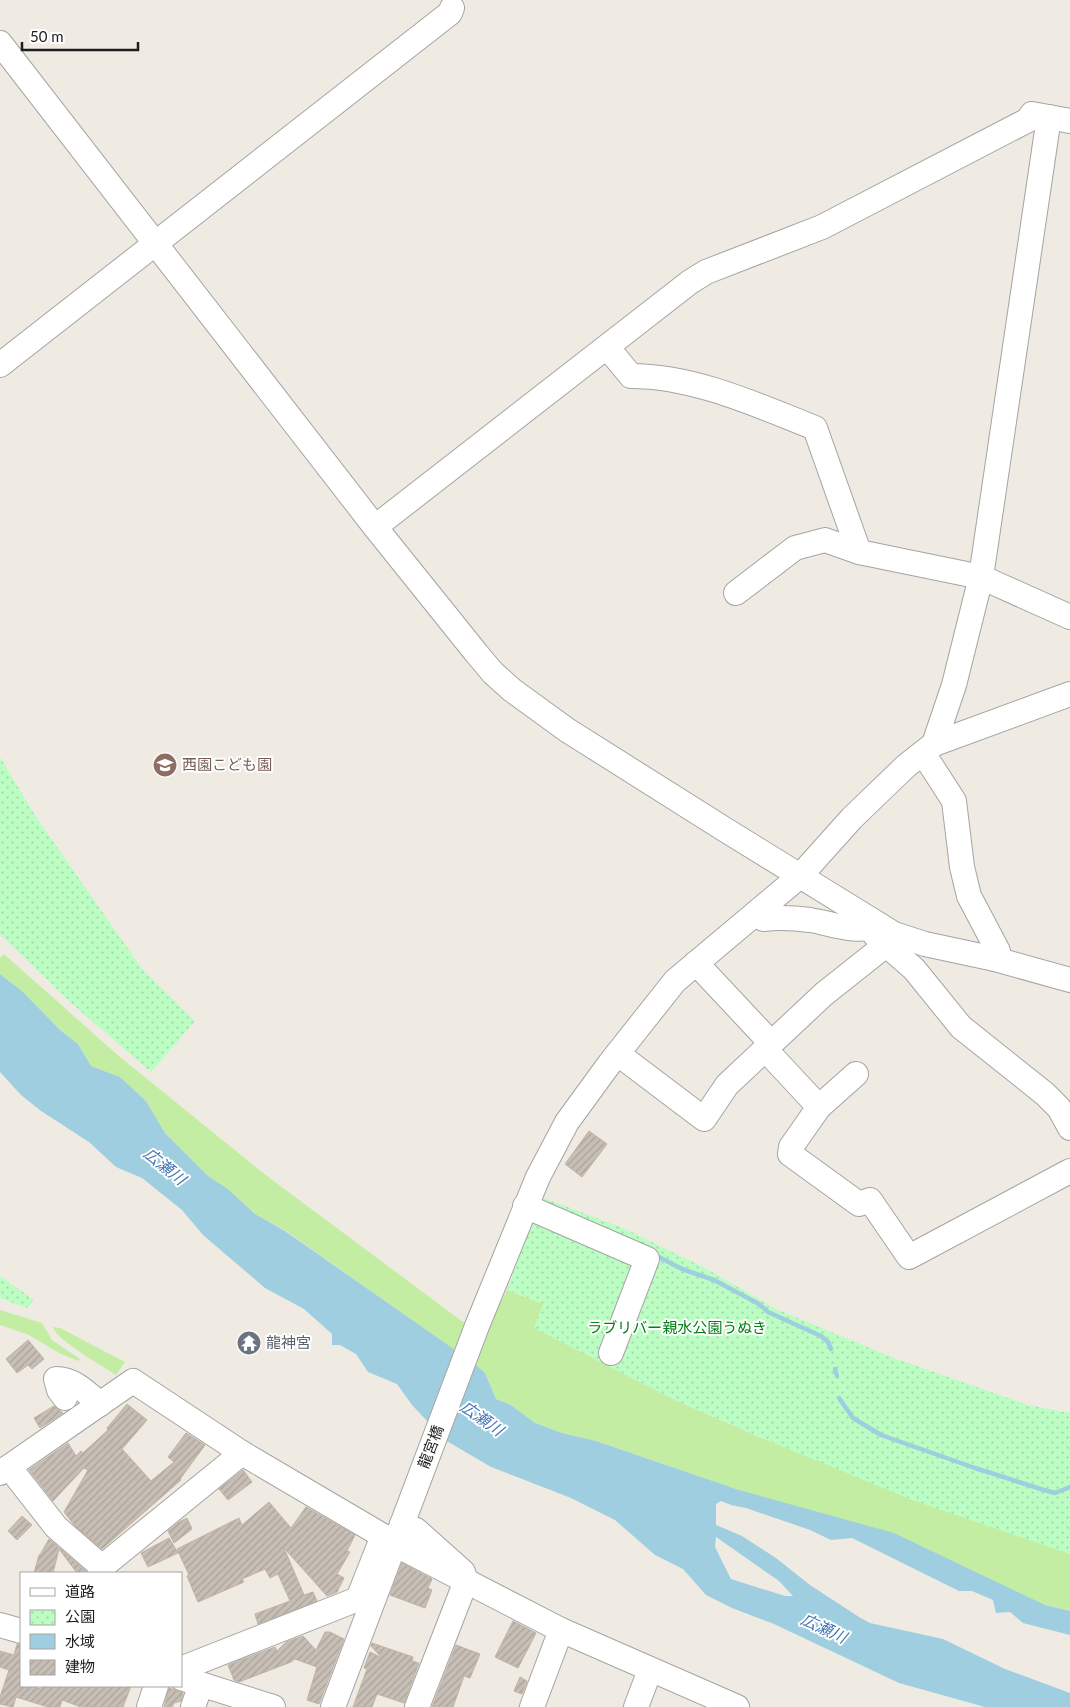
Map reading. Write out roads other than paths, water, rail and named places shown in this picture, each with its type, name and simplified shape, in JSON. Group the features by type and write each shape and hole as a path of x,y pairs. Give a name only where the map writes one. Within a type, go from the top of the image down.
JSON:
{"street":[{"path":"3,357 387,63 450,13 452,8"},
{"path":"0,43 375,527 493,673 512,690 567,730 800,876 881,933 914,969 961,1027 1045,1094 1058,1108 1070,1128"},
{"path":"375,527 690,282 706,272 822,227 1028,120 1032,114 1060,119 981,577 954,685 928,748 954,801 962,867 969,896 998,951 995,960"},
{"path":"607,347 631,376 654,376 733,395 814,428 859,552"},
{"path":"736,593 795,548 825,540 859,552 981,577 1070,617"},
{"path":"928,748 1070,694"},
{"name":"龍宮橋","path":"333,1707 477,1326 525,1206 567,1122 675,981 800,876 852,818 906,766 928,748"},
{"path":"756,912 763,919 810,920 881,933 1068,975"},
{"path":"618,1054 704,1119 728,1084 824,994 881,933"},
{"path":"696,963 819,1107"},
{"path":"856,1074 819,1107 791,1147 790,1154 859,1204 870,1200 909,1257 1070,1171"},
{"path":"525,1206 647,1259 611,1353"},
{"path":"65,1398 59,1390 56,1379 65,1379 82,1388 100,1404"},
{"path":"193,1707 188,1680 188,1666 358,1599 383,1536 242,1453 134,1380 5,1470 56,1527 101,1570 242,1453"},
{"path":"404,1518 463,1572 466,1581 417,1707"},
{"path":"404,1549 561,1630 737,1707"},
{"path":"0,1625 20,1631"},
{"path":"532,1707 561,1630"},
{"path":"636,1707 650,1670"},
{"path":"188,1680 273,1707"},
{"path":"149,1707 156,1687"}],"water":[{"name":"広瀬川","path":"0,974 23,992 60,1030 78,1044 91,1066 120,1077 146,1101 165,1133 208,1176 228,1189 255,1214 285,1231 475,1364 485,1373 496,1399 511,1405 535,1423 562,1433 596,1441 739,1490 894,1533 1045,1605 1070,1611 1070,1635 1023,1623 1010,1612 996,1613 993,1600 972,1591 959,1591 852,1538 831,1540 810,1530 746,1508 721,1501 716,1504 716,1525 742,1536 776,1558 810,1585 859,1617 870,1623 943,1639 1005,1669 1070,1693 1070,1707 985,1707 899,1683 774,1624 732,1608 706,1595 683,1569 655,1555 615,1520 571,1498 491,1467 445,1440 412,1405 397,1384 368,1372 356,1354 340,1345 332,1345 332,1334 304,1309 265,1288 203,1235 182,1210 142,1178 116,1167 89,1142 41,1111 21,1095 0,1072","holes":["716,1537 779,1581 793,1596 785,1596 731,1579 715,1547"]}],"waterway":[{"path":"657,1256 682,1269 714,1280 759,1304 768,1312 821,1336 828,1342 831,1349"},
{"path":"835,1369 837,1376"},
{"path":"839,1398 853,1418 881,1435 1044,1490 1055,1493 1070,1487"}],"place":[{"name":"西園こども園","path":"165,765"},
{"name":"龍神宮","path":"249,1343"}],"park label":[{"name":"ラブリバー親水公園うぬき","path":"677,1328"}]}
